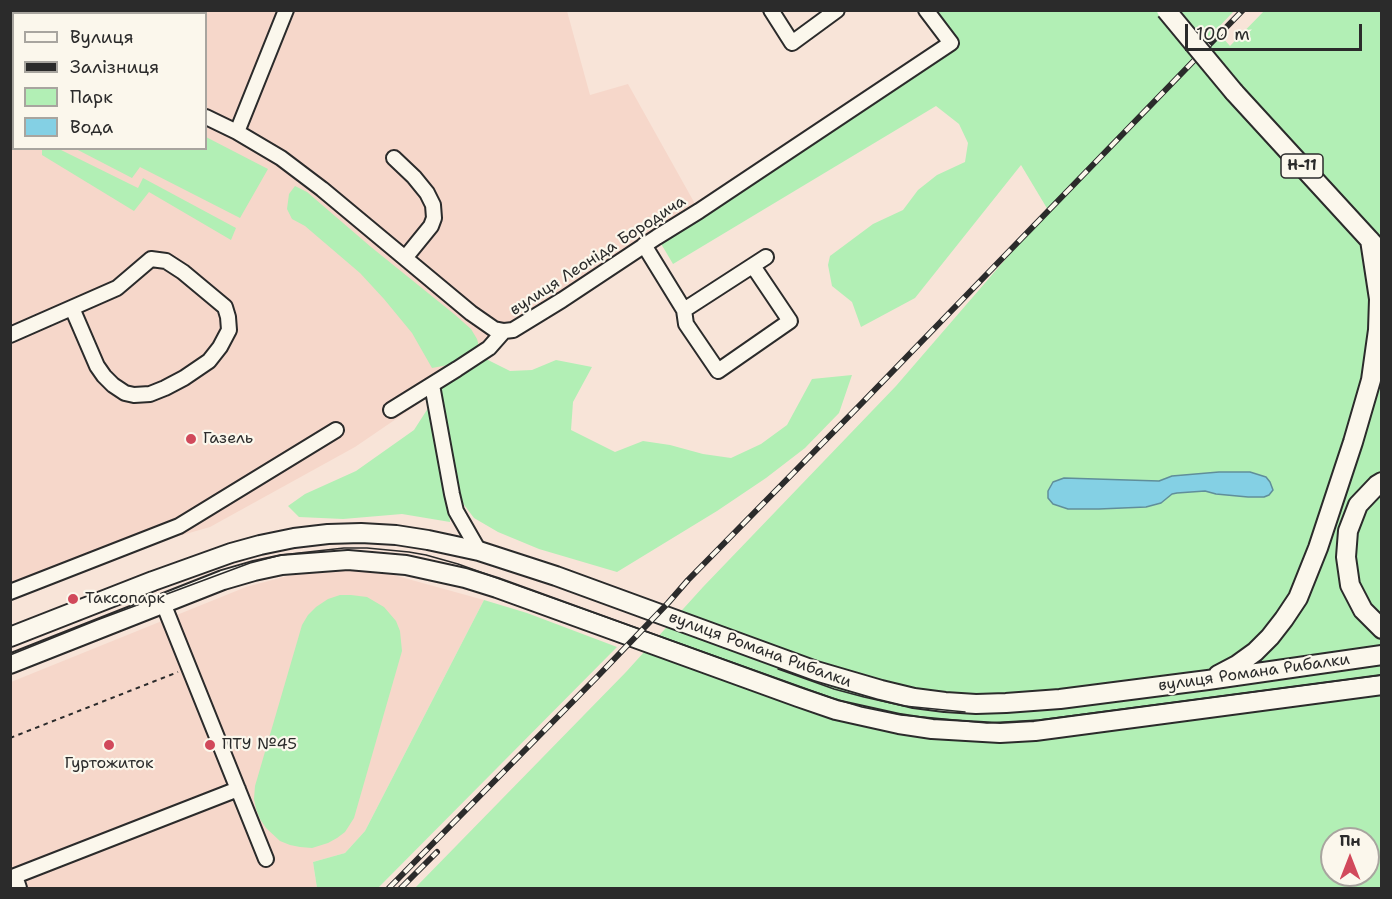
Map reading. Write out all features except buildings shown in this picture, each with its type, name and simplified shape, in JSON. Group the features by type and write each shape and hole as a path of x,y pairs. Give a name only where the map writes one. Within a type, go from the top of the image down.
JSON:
{"main road":[{"name":"Н-11","path":"1166,10 1234,92 1376,246"},
{"path":"1208,680 1255,652 1270,638 1298,598 1311,568 1371,380 1378,330 1376,246"},
{"path":"1382,482 1358,505 1348,531 1346,557 1350,585 1363,610 1382,629"},
{"name":"вулиця Романа Рибалки","path":"10,637 153,581 260,545 294,538 361,533 396,535 479,551 556,576 816,671 852,683 914,698 976,704 1060,699 1382,655"},
{"name":"вулиця Романа Рибалки","path":"10,664 223,580 282,565 348,560 406,565 465,578 798,698 836,710 899,724 1000,733 1035,731 1379,686"}],"street":[{"path":"237,132 286,10"},
{"path":"771,10 792,43 837,10"},
{"name":"вулиця Леоніда Бородича","path":"207,117 237,132 289,164 471,313 494,328 504,331 513,330 699,211 951,43 926,10"},
{"path":"394,158 414,177 433,205 434,218 431,226 405,258"},
{"path":"644,245 684,310 686,324 718,371 790,321 753,266"},
{"path":"684,310 766,257"},
{"path":"10,335 117,288 151,259 166,261 183,272 225,307 229,330 209,361 165,388 150,394 134,395 125,393 105,376 98,366 72,308"},
{"path":"390,410 489,348 504,331"},
{"path":"432,385 456,511 479,551"},
{"path":"10,592 179,526 336,430"},
{"path":"163,603 266,859"},
{"path":"19,888 15,876 238,789"}],"path":[{"path":"10,738 189,668"}],"shaded area":[{"path":"11,11 567,11 590,95 628,84 699,211 517,323 504,323 473,314 504,331 432,385 418,404 355,447 210,527 182,535 179,527 11,592"},
{"name":"ПТУ №45","path":"347,569 390,574 484,600 365,831 345,853 313,862 317,888 11,888 11,682 246,587 287,576"}],"green space":[{"path":"926,11 1234,11 1216,30 1230,46 1264,11 1381,11 1381,888 415,888 626,672 703,587 896,386 1048,210 1021,165 915,298 861,327 852,302 832,286 828,265 830,256 873,224 903,210 918,190 937,175 965,162 968,143 959,124 936,106 673,264 657,237 951,43"},
{"path":"207,138 268,169 240,218 140,167 132,178 78,150 207,150"},
{"path":"42,150 61,150 138,188 143,178 236,228 231,240 149,192 134,211 42,155"},
{"path":"295,186 307,192 471,329 477,339 482,357 510,371 532,370 556,360 592,367 573,402 571,430 615,452 643,441 731,458 761,444 787,425 812,379 852,375 839,413 805,448 766,478 617,572 539,549 498,532 474,518 458,497 438,390 466,372 469,363 461,359 448,365 432,368 412,333 360,273 305,226 292,219 287,209 289,194"},
{"path":"432,402 450,522 402,514 343,519 299,517 288,506 305,494 356,471 414,430"},
{"path":"340,595 367,597 384,607 396,621 400,631 402,651 354,818 345,832 328,843 312,848 300,847 280,841 266,828 256,809 255,786 302,625 316,607"},
{"path":"484,600 527,613 617,647 378,888 317,888 313,862 345,853 365,831"}],"water":[{"path":"1250,472 1266,477 1273,490 1264,497 1216,494 1205,491 1177,493 1172,494 1161,503 1146,507 1099,509 1068,509 1053,504 1048,498 1048,491 1053,482 1064,478 1159,481 1172,476"}],"tram line":[{"path":"10,655 250,563 281,555 344,548 367,548 409,552 458,564 832,698 901,715 987,723 1039,720 1382,675"},
{"path":"778,669 864,697 904,706 965,712"}],"railway":[{"path":"389,888 597,677 688,580 1243,10"},
{"path":"401,888 437,852"}],"place":[{"name":"Газель","path":"191,439"},
{"name":"Таксопарк","path":"73,599"},
{"name":"Гуртожиток","path":"109,745"},
{"name":"ПТУ №45","path":"210,745"}]}
